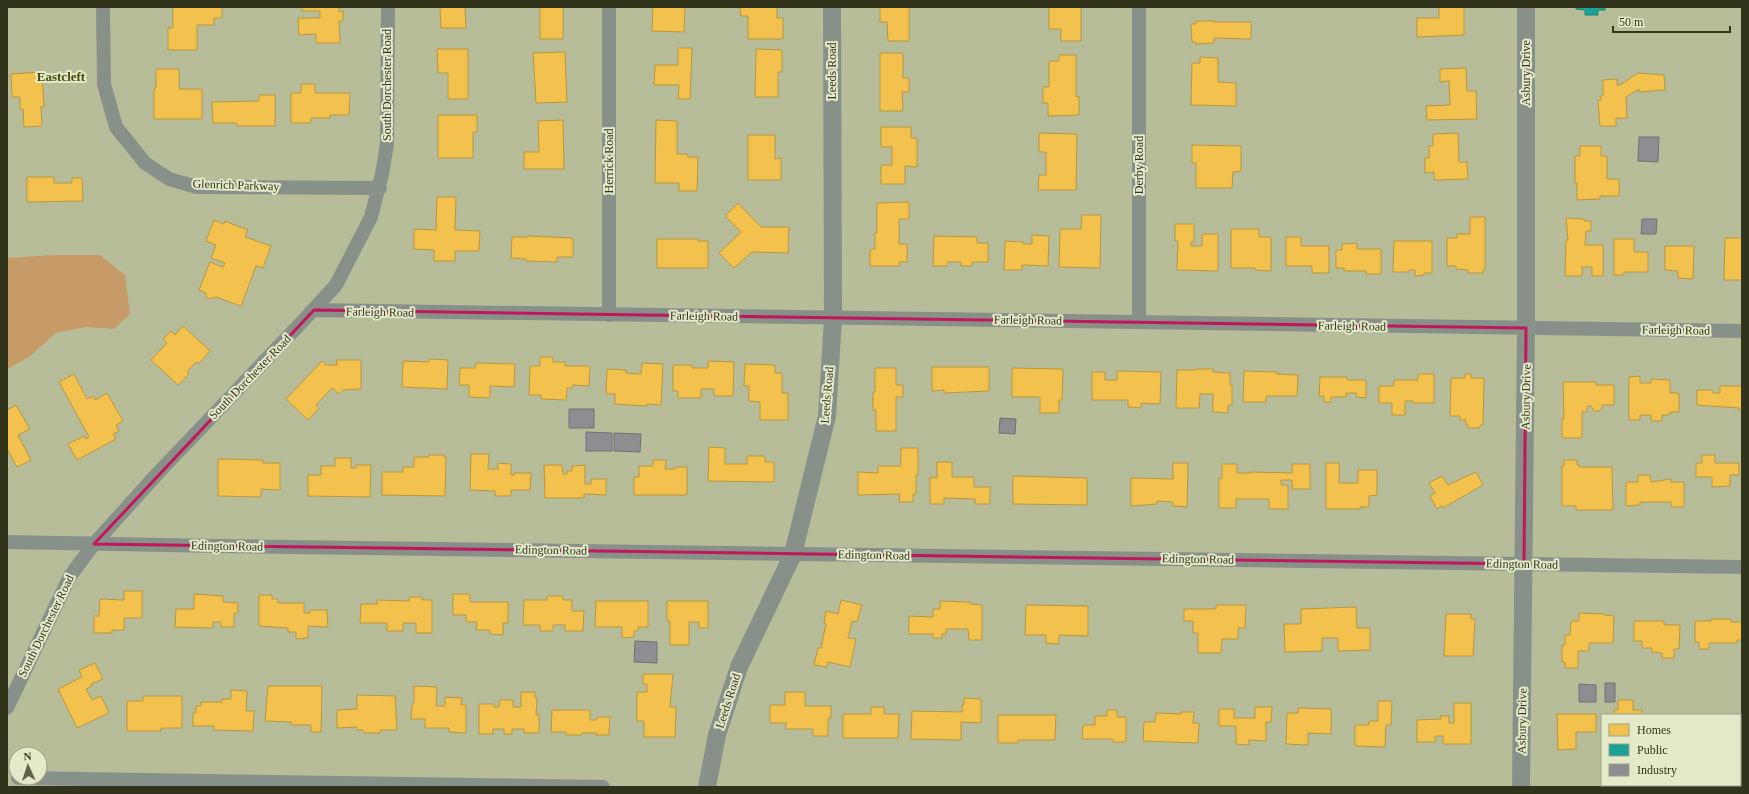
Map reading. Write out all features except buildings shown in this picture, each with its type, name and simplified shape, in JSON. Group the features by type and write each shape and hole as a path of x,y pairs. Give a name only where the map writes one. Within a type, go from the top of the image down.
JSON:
{"street":[{"name":"Glenrich Parkway","path":"103,7 104,84 116,126 145,163 169,179 197,186 380,188"},
{"name":"South Dorchester Road","path":"7,708 70,576 94,544 336,285 371,217 380,188 387,144 388,7"},
{"name":"Herrick Road","path":"609,7 609,315"},
{"name":"Leeds Road","path":"707,787 717,735 739,667 793,554 827,416 833,318 832,7"},
{"name":"Derby Road","path":"1139,7 1139,322"},
{"name":"Asbury Drive","path":"1521,787 1526,328 1526,7"},
{"name":"Farleigh Road","path":"314,310 1742,331"},
{"name":"Edington Road","path":"7,542 1742,568"},
{"path":"48,778 603,787"}],"highlighted area":[{"path":"314,310 1526,328 1524,564 94,544"}],"shaded area":[{"path":"50,255 100,255 125,275 130,314 114,329 87,327 56,333 29,357 7,369 7,256 10,258"}],"district":[{"name":"Eastcleft","path":"61,76"}]}
